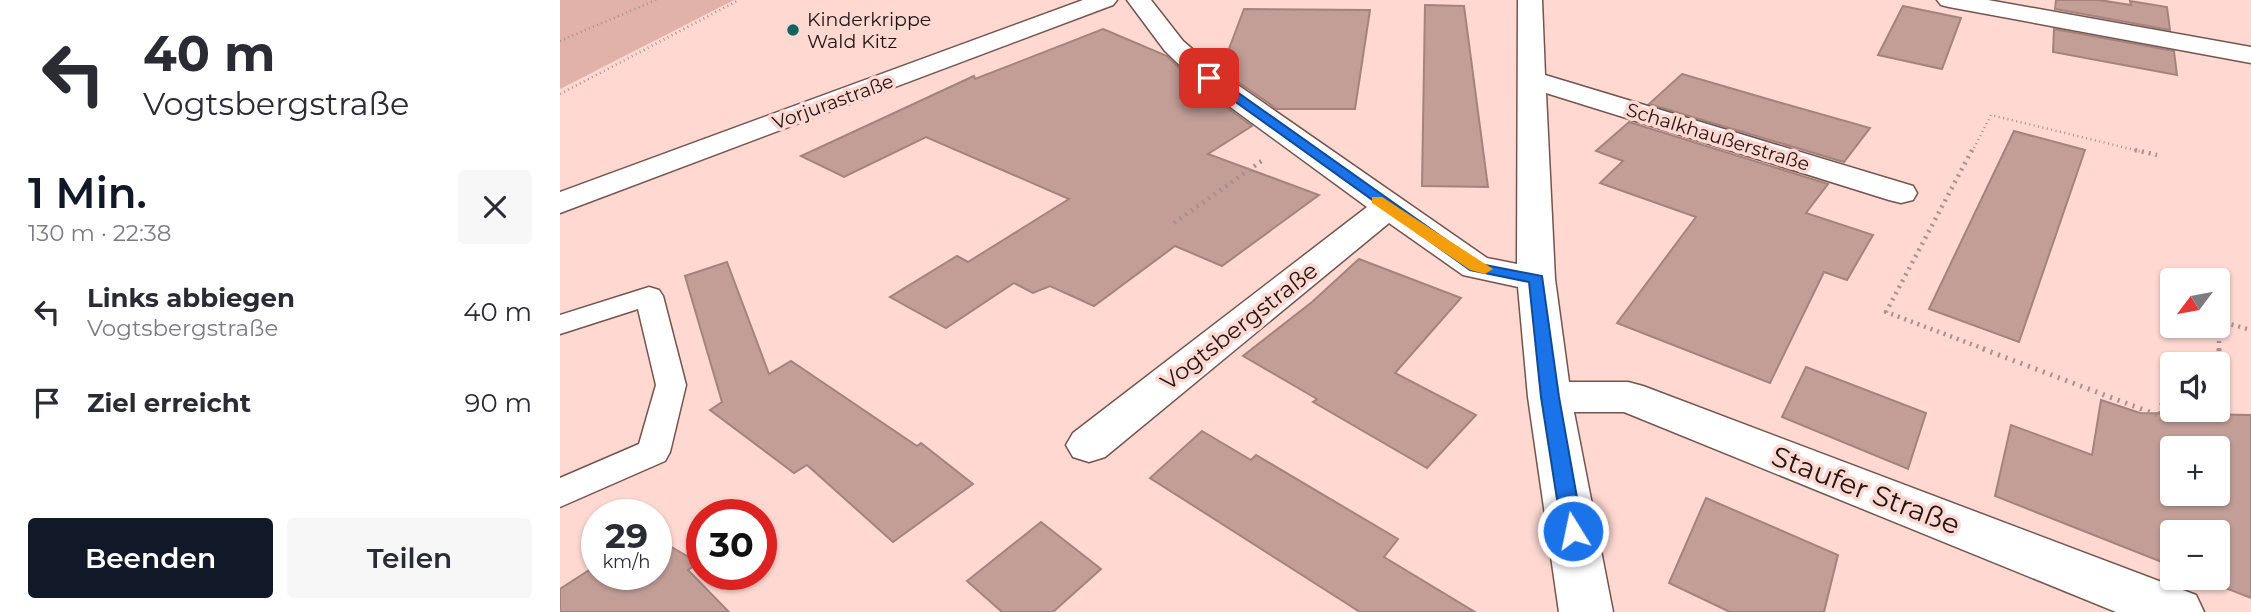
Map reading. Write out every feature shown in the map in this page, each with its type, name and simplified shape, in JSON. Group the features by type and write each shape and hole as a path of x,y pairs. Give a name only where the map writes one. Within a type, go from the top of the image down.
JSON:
{"street":[{"name":"Vorjurastraße","path":"560,203 1105,0"},
{"path":"1139,0 1182,54 1292,139 1388,207 1476,267 1536,279"},
{"path":"1530,0 1534,80 1536,279 1550,397 1586,612"},
{"path":"1949,0 2251,55"},
{"name":"Schalkhaußerstraße","path":"1534,80 1901,193"},
{"name":"Vogtsbergstraße","path":"1089,445 1388,207"},
{"name":"Staufer Straße","path":"1550,397 1628,397 2177,612"}],"lane":[{"path":"560,325 649,296 671,386 653,452 560,493"}],"path":[{"path":"560,41 656,0"},
{"path":"560,94 739,0"},
{"path":"1991,115 2157,155"},
{"path":"1174,223 1292,139"},
{"path":"1886,312 2160,416"},
{"path":"2218,352 2218,321 2251,330"}],"shaded area":[{"path":"560,0 734,0 560,89"}],"building":[{"path":"2056,0 2099,0 2131,5 2130,1 2167,7 2170,30 2055,9"},
{"path":"1425,5 1464,6 1488,187 1422,186"},
{"path":"1903,6 1961,18 1942,69 1878,55"},
{"path":"1244,9 1370,10 1355,109 1277,109 1221,70"},
{"path":"1103,29 1167,56 1197,86 1252,126 1208,154 1319,195 1222,266 1175,246 1094,306 1050,286 1033,293 1014,283 946,328 890,297 957,256 968,262 1069,199 926,137 844,177 801,156 974,76 975,79"},
{"path":"2054,29 2174,51 2177,75 2053,52"},
{"path":"1682,74 1870,128 1844,162 1649,104"},
{"path":"1629,122 1828,184 1806,213 1873,235 1847,280 1824,272 1770,383 1617,323 1696,217 1600,183 1623,161 1596,151"},
{"path":"2014,131 2085,150 2019,342 1929,309"},
{"path":"1359,259 1461,298 1395,373 1476,415 1427,468 1313,402 1317,399 1243,356 1312,302"},
{"path":"727,262 769,374 791,361 917,446 921,443 973,484 893,542 807,465 794,473 710,410 722,402 685,276"},
{"path":"1806,367 1926,413 1908,469 1782,417"},
{"path":"2101,400 2140,413 2160,413 2160,422 2230,422 2230,415 2251,415 2251,598 2230,590 2230,520 2160,520 2160,561 1995,496 2011,425 2092,455"},
{"path":"1202,431 1251,460 1256,455 1398,539 1384,557 1475,612 1360,612 1150,478"},
{"path":"1706,498 1838,555 1824,612 1730,612 1669,583"},
{"path":"1041,522 1101,569 1053,612 1002,612 967,581"},
{"path":"672,547 686,555 686,590 708,590 729,612 560,612 560,589 581,575 581,590 672,590"}],"slow traffic":[{"path":"1377,200 1476,267 1485,269"}],"place":[{"name":"Kinderkrippe Wald Kitz","path":"793,30"}],"route":[{"path":"1209,78 1476,267 1536,279 1550,397 1573,531"}]}
